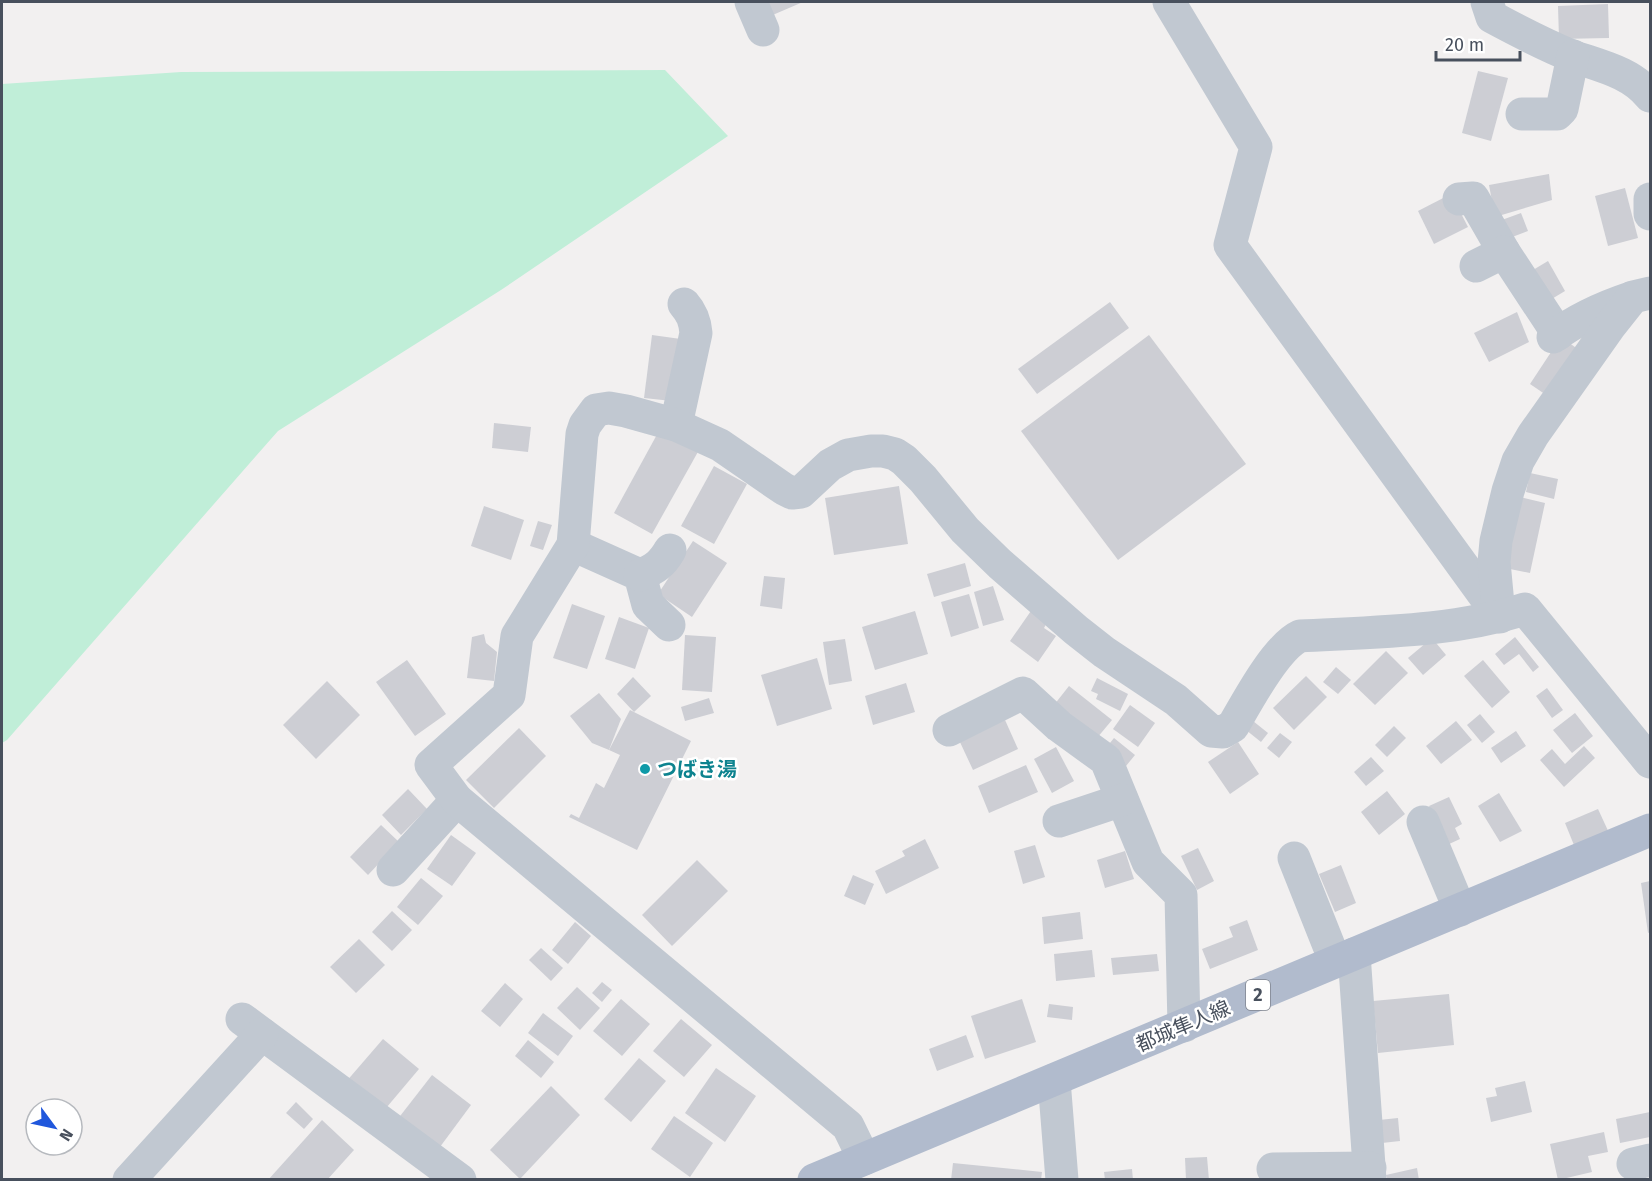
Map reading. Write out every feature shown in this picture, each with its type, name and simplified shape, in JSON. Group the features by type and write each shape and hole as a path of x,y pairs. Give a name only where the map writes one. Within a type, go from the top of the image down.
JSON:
{"main road":[{"name":"都城隼人線","path":"814,1179 1650,830"}],"street":[{"path":"1169,2 1256,147 1230,245 1500,617"},
{"path":"1487,2 1492,18 1573,56 1610,68 1644,88 1650,96"},
{"path":"1522,114 1557,114 1562,109 1573,56"},
{"path":"1458,199 1473,198 1490,259 1556,335 1609,305 1642,295"},
{"path":"1650,199 1650,214"},
{"path":"1500,617 1494,562 1496,541 1508,490 1518,461 1533,435 1610,326 1642,295"},
{"path":"676,425 696,333 691,312 684,304"},
{"path":"864,1159 848,1126 457,800 431,765 509,695 517,636 573,545 582,434 585,425 596,411 603,408 626,411 676,425 720,445 792,493 801,492 830,465 848,455 871,451 895,454 924,479 965,530 1000,564 1104,652 1156,685 1211,731 1217,733 1233,726 1278,655 1288,643 1299,636 1441,627 1500,617 1525,609 1650,762"},
{"path":"573,545 640,575 656,568 670,549"},
{"path":"640,575 648,605 669,625"},
{"path":"949,730 1023,693 1059,726 1106,760 1148,861 1181,895 1184,1026"},
{"path":"393,870 457,800"},
{"path":"1059,821 1122,800"},
{"path":"1423,822 1460,910"},
{"path":"1273,1169 1370,1174 1345,958 1294,858"},
{"path":"129,1179 252,1027 460,1179"},
{"path":"1054,1080 1062,1179"}],"green space":[{"path":"665,70 728,136 501,290 278,431 2,743 2,84 181,72"}],"building":[{"path":"761,2 803,2 768,17"},
{"path":"1608,4 1609,38 1559,39 1558,6"},
{"path":"1478,71 1508,78 1491,141 1462,133"},
{"path":"1549,174 1552,200 1495,217 1489,185"},
{"path":"1625,188 1638,238 1608,246 1595,196"},
{"path":"1451,194 1468,227 1434,244 1418,211"},
{"path":"1521,213 1528,231 1507,239 1499,221"},
{"path":"1548,261 1565,291 1550,300 1533,270"},
{"path":"1110,302 1129,328 1037,394 1018,369"},
{"path":"1517,312 1529,342 1489,362 1474,333"},
{"path":"652,335 688,340 681,402 644,398"},
{"path":"1149,335 1246,464 1118,560 1021,431"},
{"path":"1561,337 1586,355 1555,401 1530,384"},
{"path":"494,423 531,427 528,452 492,448"},
{"path":"660,429 699,450 652,534 614,513"},
{"path":"714,466 747,484 714,544 681,526"},
{"path":"1530,473 1558,479 1554,499 1526,492"},
{"path":"899,486 908,544 834,555 825,498"},
{"path":"1520,497 1545,503 1530,573 1505,568"},
{"path":"484,506 524,520 511,560 471,546"},
{"path":"538,521 552,525 543,550 530,546"},
{"path":"693,541 727,563 692,617 658,594"},
{"path":"965,563 971,586 934,597 927,574"},
{"path":"764,576 785,578 782,609 760,606"},
{"path":"993,586 1004,620 983,626 974,592"},
{"path":"969,594 979,628 951,637 941,602"},
{"path":"572,604 605,616 587,669 553,658"},
{"path":"1033,608 1049,619 1044,628 1056,636 1038,662 1010,641"},
{"path":"915,611 928,654 875,670 862,627"},
{"path":"619,617 649,628 635,669 605,659"},
{"path":"484,634 486,643 497,652 494,681 467,678 472,637"},
{"path":"685,635 716,637 712,692 682,690"},
{"path":"1515,637 1539,667 1533,672 1519,654 1504,665 1495,654"},
{"path":"1432,638 1446,655 1423,675 1408,658"},
{"path":"845,639 852,681 829,685 823,642"},
{"path":"1386,651 1408,673 1375,705 1353,684"},
{"path":"817,658 832,709 777,726 761,675"},
{"path":"407,660 446,714 415,736 376,682"},
{"path":"1483,660 1510,692 1492,708 1464,676"},
{"path":"1336,667 1351,680 1338,694 1323,682"},
{"path":"1306,676 1327,697 1294,730 1273,708"},
{"path":"633,677 651,696 634,712 617,694"},
{"path":"1097,678 1128,694 1120,711 1096,699 1098,694 1091,691"},
{"path":"327,681 360,715 316,759 283,725"},
{"path":"906,683 915,712 873,725 865,696"},
{"path":"1069,686 1112,720 1097,738 1054,705"},
{"path":"1547,688 1563,710 1552,718 1536,696"},
{"path":"599,693 621,719 609,750 592,743 570,716"},
{"path":"709,698 714,713 685,721 681,707"},
{"path":"1130,705 1155,723 1138,747 1113,729"},
{"name":"つばき湯","path":"630,710 691,741 637,850 569,817 571,814 579,818 596,783 604,788 620,755 609,750"},
{"path":"1575,713 1593,736 1572,753 1553,730"},
{"path":"1480,714 1495,732 1482,743 1467,725"},
{"path":"1005,720 1018,749 973,770 959,740"},
{"path":"1253,721 1268,733 1261,742 1246,730"},
{"path":"1456,721 1472,740 1441,764 1426,746"},
{"path":"1394,726 1406,738 1387,757 1375,745"},
{"path":"519,728 546,756 494,808 466,780"},
{"path":"1516,731 1526,746 1501,763 1491,748"},
{"path":"1280,733 1292,742 1279,758 1267,748"},
{"path":"1114,738 1135,755 1126,766 1105,749"},
{"path":"1238,742 1259,774 1230,794 1208,762"},
{"path":"1584,746 1595,758 1564,787 1540,760 1552,749 1565,764"},
{"path":"1056,747 1074,781 1052,793 1034,759"},
{"path":"1371,757 1384,771 1366,786 1354,772"},
{"path":"1026,765 1038,792 989,813 978,786"},
{"path":"408,789 427,809 401,835 382,815"},
{"path":"1387,791 1405,814 1379,835 1361,812"},
{"path":"1499,793 1522,831 1500,842 1478,806"},
{"path":"1449,797 1462,824 1455,828 1460,839 1447,845 1429,806"},
{"path":"1598,809 1610,835 1576,850 1565,823"},
{"path":"381,825 399,842 368,875 350,857"},
{"path":"451,835 476,853 452,886 427,869"},
{"path":"925,839 939,868 886,894 875,871 905,856 902,851"},
{"path":"1035,845 1045,877 1023,884 1014,851"},
{"path":"1198,848 1214,881 1197,890 1181,856"},
{"path":"1125,851 1134,879 1105,888 1097,860"},
{"path":"697,860 728,891 672,946 642,915"},
{"path":"1341,865 1356,903 1335,912 1319,874"},
{"path":"853,875 874,884 865,905 844,896"},
{"path":"421,878 443,896 418,925 397,907"},
{"path":"1650,881 1650,932 1648,933 1641,883"},
{"path":"392,911 412,930 392,951 372,932"},
{"path":"1080,912 1083,939 1044,944 1042,917"},
{"path":"1247,920 1258,950 1210,969 1202,949 1233,937 1229,927"},
{"path":"575,922 591,936 568,964 552,950"},
{"path":"359,939 385,965 356,993 330,967"},
{"path":"541,948 563,968 551,981 529,960"},
{"path":"1092,950 1095,977 1056,981 1054,954"},
{"path":"1157,954 1159,971 1113,975 1111,958"},
{"path":"602,982 612,990 602,1002 592,993"},
{"path":"505,983 523,999 500,1027 481,1011"},
{"path":"577,987 600,1008 580,1030 557,1008"},
{"path":"1449,994 1454,1045 1378,1053 1373,1001"},
{"path":"621,999 650,1024 622,1056 593,1031"},
{"path":"1022,999 1036,1042 985,1059 971,1016"},
{"path":"1049,1004 1073,1007 1072,1020 1047,1017"},
{"path":"543,1013 573,1036 558,1056 528,1033"},
{"path":"681,1019 712,1045 684,1077 653,1051"},
{"path":"966,1035 974,1057 937,1071 929,1049"},
{"path":"383,1039 419,1069 381,1114 345,1083"},
{"path":"528,1040 554,1062 541,1078 515,1056"},
{"path":"639,1058 666,1081 631,1122 604,1099"},
{"path":"716,1068 756,1096 725,1142 685,1113"},
{"path":"432,1075 471,1105 437,1151 397,1120"},
{"path":"1525,1081 1532,1112 1491,1122 1486,1098 1497,1096 1495,1088"},
{"path":"551,1086 580,1115 520,1179 490,1150"},
{"path":"296,1102 313,1119 304,1129 286,1113"},
{"path":"1650,1112 1650,1137 1620,1143 1616,1119"},
{"path":"674,1116 713,1143 690,1177 651,1149"},
{"path":"1398,1118 1400,1141 1382,1143 1379,1120"},
{"path":"322,1120 354,1150 327,1180 268,1180"},
{"path":"1604,1132 1608,1152 1588,1156 1592,1172 1558,1180 1550,1144"},
{"path":"1207,1157 1209,1180 1186,1180 1185,1158"},
{"path":"953,1163 1042,1172 1041,1180 951,1180"},
{"path":"1417,1168 1419,1180 1387,1180 1386,1175"},
{"path":"1132,1169 1133,1180 1105,1180 1104,1172"}],"place":[{"name":"つばき湯","path":"645,769"}]}
